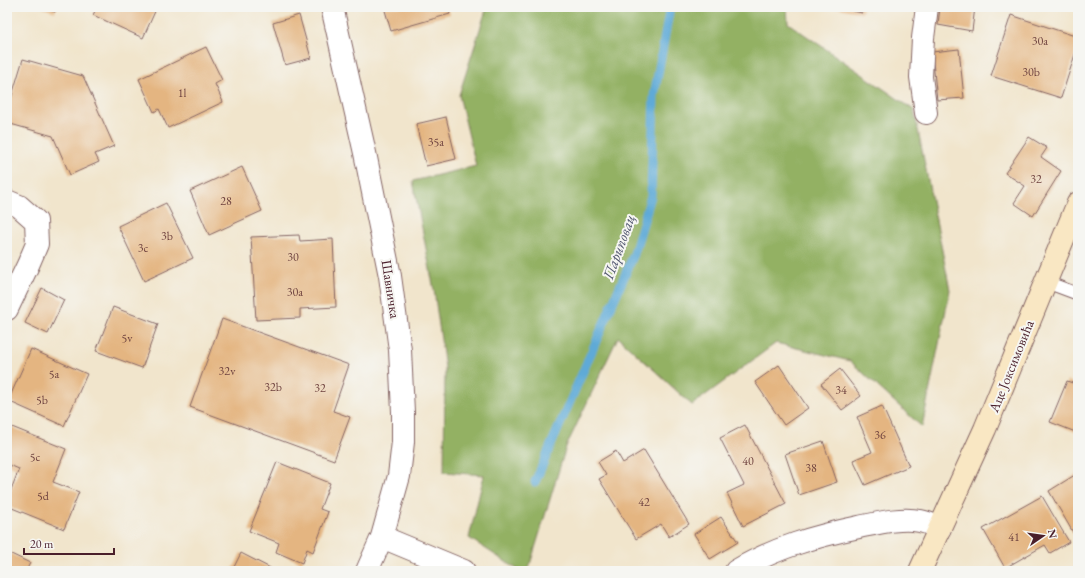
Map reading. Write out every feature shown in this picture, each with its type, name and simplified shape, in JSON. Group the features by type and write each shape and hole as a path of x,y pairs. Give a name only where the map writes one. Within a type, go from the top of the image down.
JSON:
{"main road":[{"name":"Аце Јоксимовића","path":"920,571 985,429 1078,203"}],"street":[{"name":"Шавничка","path":"332,7 365,153 388,268 400,350 403,442 399,476 382,537 367,571"},
{"path":"926,7 921,77 926,113"},
{"path":"7,201 19,206 36,221 37,244 7,308"},
{"path":"736,571 753,561 782,548 814,538 875,523 888,521 920,521 940,528"},
{"path":"382,537 464,571"}],"lane":[{"path":"1046,282 1078,294"}],"green space":[{"path":"487,7 787,7 788,23 914,110 950,290 922,427 850,361 776,343 692,405 618,337 566,447 528,571 520,571 469,538 484,475 444,472 445,368 434,290 413,181 476,166 459,95"}],"building":[{"path":"41,7 57,7 55,12"},
{"path":"97,7 157,7 143,38 93,15"},
{"path":"384,7 448,7 450,14 391,31"},
{"path":"835,7 863,7 862,13"},
{"path":"940,7 975,7 972,31 938,25"},
{"path":"299,15 311,58 285,65 273,23"},
{"path":"1011,15 1078,37 1078,45 1061,98 991,76"},
{"path":"206,47 222,80 215,84 223,102 168,128 159,109 154,112 139,79"},
{"path":"959,49 964,98 937,100 932,52"},
{"path":"23,59 83,76 114,146 95,154 99,162 70,175 53,136 7,123 7,112"},
{"path":"446,117 456,159 426,166 416,124"},
{"path":"1029,137 1047,148 1041,157 1061,171 1033,216 1014,203 1025,186 1005,173"},
{"path":"242,167 262,211 209,235 190,191"},
{"path":"166,203 193,258 144,281 118,226"},
{"path":"299,235 300,241 333,239 336,307 300,309 300,318 256,320 251,237"},
{"path":"42,288 64,300 48,334 25,323"},
{"path":"113,307 158,324 142,368 96,351"},
{"path":"222,319 349,365 333,411 350,417 334,460 190,407"},
{"path":"31,349 87,374 64,426 8,401"},
{"path":"779,365 808,408 784,425 755,382"},
{"path":"840,369 861,396 842,410 821,384"},
{"path":"1067,381 1078,385 1078,433 1050,422"},
{"path":"882,406 909,466 865,485 853,460 872,452 857,417"},
{"path":"7,425 66,449 53,482 79,492 64,529 7,506 7,500 19,469 7,464"},
{"path":"745,425 786,504 743,526 727,493 744,485 720,438"},
{"path":"823,441 837,482 799,495 785,454"},
{"path":"644,450 689,524 669,537 661,524 636,539 599,479 606,475 598,462 616,451 623,463"},
{"path":"277,462 330,483 320,509 328,512 313,552 307,549 302,563 276,552 279,543 249,531"},
{"path":"1078,473 1078,541 1049,491"},
{"path":"1042,496 1069,542 1050,553 1045,545 1005,568 983,529"},
{"path":"721,517 738,542 710,559 694,534"},
{"path":"7,552 30,563 26,571 7,571"},
{"path":"241,553 276,571 232,571"}],"waterway":[{"name":"Париповац","path":"535,482 634,254 651,196 654,96 670,7"}]}
